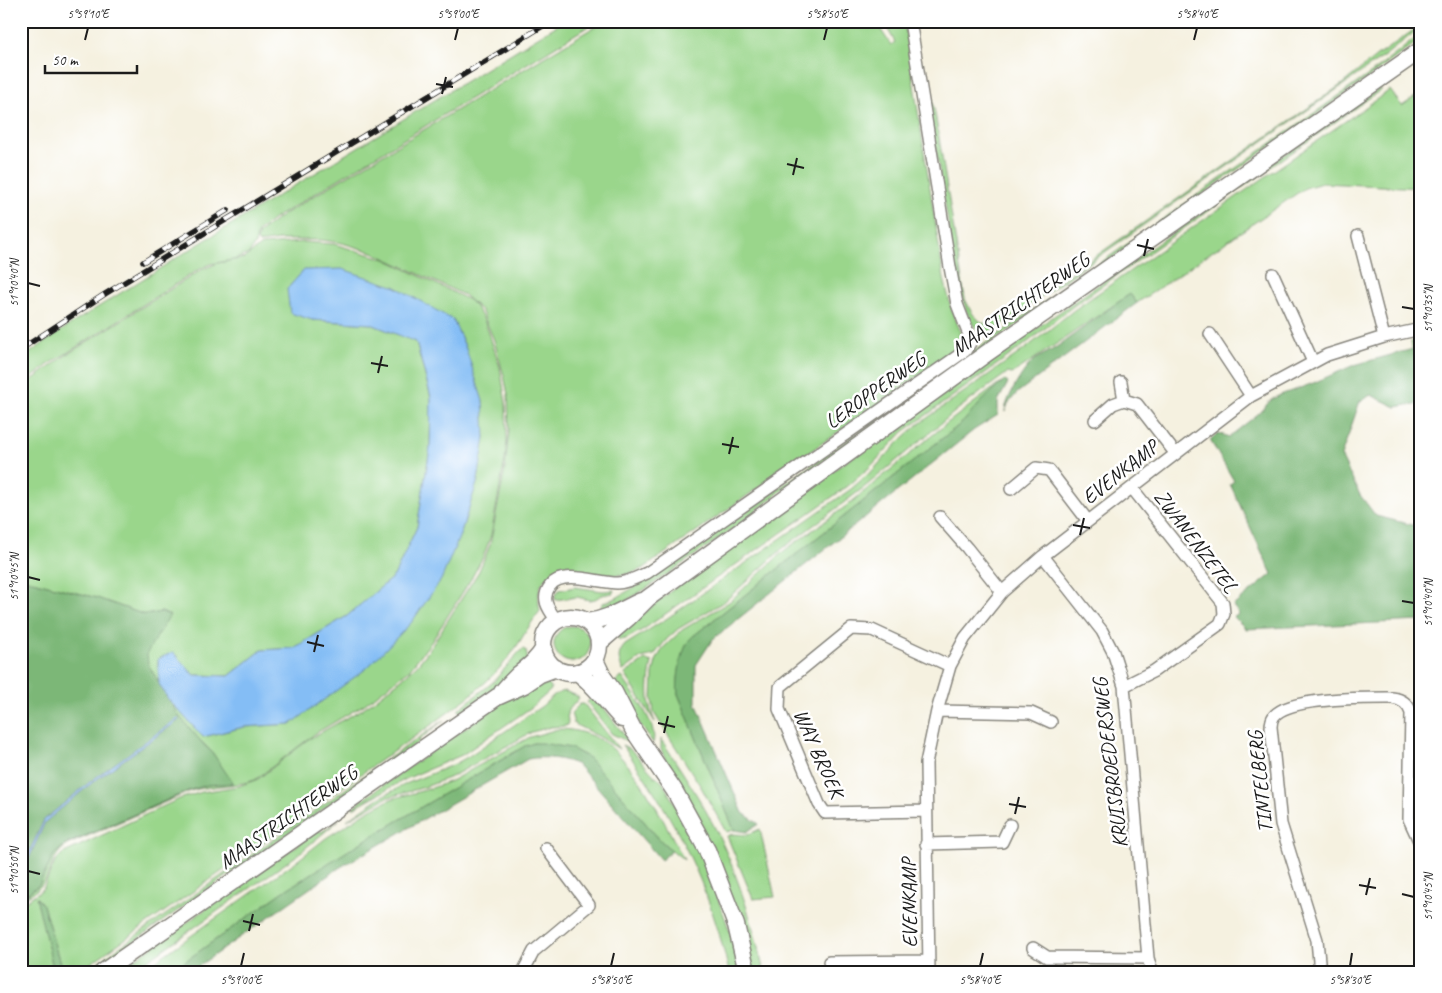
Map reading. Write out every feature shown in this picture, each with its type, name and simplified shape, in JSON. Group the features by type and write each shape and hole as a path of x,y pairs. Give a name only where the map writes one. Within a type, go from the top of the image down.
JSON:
{"main road":[{"name":"MAASTRICHTERWEG","path":"599,642 628,618 648,598 979,359 1421,50"},
{"name":"MAASTRICHTERWEG","path":"587,622 608,618 648,598"},
{"path":"569,617 587,622 594,630 599,642 595,660 588,667 577,672 564,672 556,668 547,659 544,648 546,634 557,621 569,617"},
{"name":"MAASTRICHTERWEG","path":"103,972 497,697 539,658 544,648"},
{"path":"595,660 634,731 674,790 707,850 736,925 747,972"},
{"name":"MAASTRICHTERWEG","path":"497,697 524,685 540,674 556,668"},
{"path":"577,672 592,684 603,700 634,731"}],"street":[{"name":"LEROPPERWEG","path":"557,621 548,608 545,599 553,583 560,579 574,578 619,584 647,573 965,351 970,343 969,335 957,304 910,21"},
{"path":"1358,236 1384,337"},
{"path":"1273,274 1313,362"},
{"name":"EVENKAMP","path":"829,962 929,966 926,762 937,711 950,666 965,638 1002,592 1043,556 1251,396 1327,355 1384,337 1421,329"},
{"path":"1210,334 1251,396"},
{"path":"1095,420 1113,404 1124,400 1121,382"},
{"name":"EVENKAMP","path":"1124,400 1137,404 1175,453"},
{"name":"EVENKAMP","path":"1011,489 1036,468 1049,470 1088,521"},
{"name":"ZWANENZETEL","path":"1124,686 1154,672 1220,624 1224,614 1223,603 1132,488"},
{"path":"940,517 968,548 1002,592"},
{"name":"KRUISBROEDERSWEG","path":"1043,556 1102,631 1113,652 1124,686 1148,958 1152,972"},
{"name":"WAY BROEK","path":"926,811 825,813 818,804 779,709 780,687 851,629 872,630 950,666"},
{"name":"TINTELBERG","path":"1320,972 1316,940 1278,813 1271,727 1275,715 1282,710 1325,700 1394,698 1406,704 1411,713 1408,819 1421,845"},
{"path":"937,711 1031,713 1051,722"},
{"name":"EVENKAMP","path":"926,844 1002,842 1010,825"},
{"path":"523,972 534,951 589,905 546,848"},
{"path":"1033,948 1047,957 1148,958"}],"green space":[{"path":"564,21 597,21 275,218 258,231 255,244 249,254 233,260 210,264 198,270 48,365 21,386 21,359 71,324"},
{"path":"604,21 875,21 891,45 895,42 883,21 904,21 944,279 952,311 961,332 959,333 962,336 961,345 959,344 958,348 644,568 621,575 563,572 552,575 543,581 539,593 540,611 515,650 489,679 434,723 78,972 60,972 62,970 43,905 37,898 54,972 21,972 21,904 43,889 55,862 62,854 179,799 202,792 239,786 258,779 309,739 375,700 404,677 429,650 479,571 490,545 505,469 509,430 508,395 494,340 481,310 464,295 372,252 342,243 321,240 280,240 259,243 257,240 259,233 284,214"},
{"path":"1421,25 1421,27 1383,57 994,330 984,334 973,325 966,311 958,282 927,96 930,93 935,113 965,299 972,313 983,324 1060,281 1341,85 1378,55"},
{"path":"1421,34 1421,39 1375,73 790,484 726,534 650,586 624,602 603,610 601,606 603,603 616,598 655,575 1377,69"},
{"path":"1378,89 1382,89 1072,307 1023,346 903,432 870,467 848,486 644,629 626,639 619,640 617,633 804,491"},
{"path":"1390,90 1402,106 1421,93 1421,188 1322,183 1305,188 1137,303 1130,294 1012,374 1007,373 957,410 866,486 782,549 725,601 678,629 654,655 641,658 623,671 619,657 625,645 669,617 851,489 873,470 916,426 1025,349 1074,310"},
{"path":"303,242 334,244 385,259 469,300 484,320 500,367 506,403 507,440 491,535 484,555 432,641 409,670 365,704 316,733 255,780 191,791 67,845 55,858 42,885 21,900 21,898 39,885 54,855 66,844 190,790 208,785 232,783 212,752 179,716 168,699 203,737 244,727 291,724 460,535 478,480 485,437 465,346 453,320 304,271 287,289 312,320 371,324 416,342 431,398 430,448 417,527 394,576 347,616 294,648 262,650 229,676 194,675 158,660 159,684 149,668 146,658 152,642 169,615 161,612 145,615 97,598 21,578 21,388 66,355 203,269 218,263 245,258 261,245"},
{"path":"1130,294 1137,303 1017,393 1008,404 1005,412 1008,400 1015,386 1032,362 1055,348"},
{"path":"1421,340 1421,393 1411,342"},
{"path":"1413,349 1421,403 1396,407 1371,395 1360,401 1341,456 1360,495 1376,516 1421,527 1421,621 1246,629 1234,617 1239,614 1233,606 1272,574 1230,484 1234,481 1210,440 1218,433 1229,437 1258,414 1271,400 1280,395 1354,365"},
{"path":"1004,380 1008,383 998,401 998,415 974,430 713,639 696,665 696,703 743,813 759,824 746,832 734,830 678,694 680,664 688,642 963,422"},
{"path":"1000,383 963,422 688,642 680,664 678,694 734,830 726,832 701,787 654,713 652,698 653,674 656,661 663,648 682,630 729,602 785,550 849,504 946,424"},
{"path":"21,578 97,598 145,615 161,612 170,615 147,653 148,664 179,716 212,752 233,783 208,785 190,790 66,844 54,855 39,885 21,898 21,876 45,822 93,782 179,720 91,781 44,820 21,870"},
{"path":"575,587 603,591 614,590 613,593 602,595 595,599 589,600 577,597 555,600 555,595 559,590"},
{"path":"572,626 585,631 590,644 585,657 572,662 559,657 554,644 559,631"},
{"path":"524,649 528,661 462,712 459,711 459,709 493,682 520,651"},
{"path":"645,660 652,662 649,692 650,707 655,722 625,674"},
{"path":"622,677 648,718 654,736 653,743 612,684"},
{"path":"540,679 551,687 551,690 532,707 462,755 408,778 352,807 497,706"},
{"path":"1414,689 1421,689 1421,825 1418,809"},
{"path":"564,691 579,698 567,712 568,723 566,726 551,727 532,732 451,777 425,787 386,798 347,820 379,798 469,756 542,706 554,695"},
{"path":"595,696 627,741 612,734 587,702"},
{"path":"580,704 584,704 619,749 574,724 571,713"},
{"path":"444,720 420,739 419,742 90,972 84,972"},
{"path":"558,729 590,735 604,742 617,753 646,790 684,860 662,842 586,756 571,748 534,743 525,746 362,842 287,889 170,972 140,972 326,838 368,811 391,799 451,781 530,737"},
{"path":"661,739 705,810 726,851 745,902 764,972 753,972 661,749"},
{"path":"534,743 571,748 589,758 660,840 672,851 661,860 578,765 553,758 528,759 339,868 190,972 170,972 287,889 362,842 525,746"},
{"path":"622,745 635,754 654,777 656,776 663,783 701,852 733,940 740,972 729,972 711,910 688,852 658,798"},
{"path":"339,820 296,856 131,972 116,972 319,830 321,832"},
{"path":"760,829 775,897 753,899 727,836 733,834 747,835"},
{"path":"36,897 43,905 62,970 54,972"}],"water":[{"path":"342,269 396,287 453,320 465,346 483,401 485,437 478,480 460,535 441,580 411,623 367,668 291,724 244,727 203,737 168,699 159,684 158,659 173,652 194,675 229,676 262,650 294,648 347,616 394,576 417,527 430,448 431,397 416,342 371,324 312,320 290,313 287,289 304,270"},
{"path":"178,718 179,720 93,782 45,822 21,876 21,870 44,820 91,781"}],"railway":[{"path":"21,349 105,294 551,21"},
{"path":"143,262 228,210"}]}
